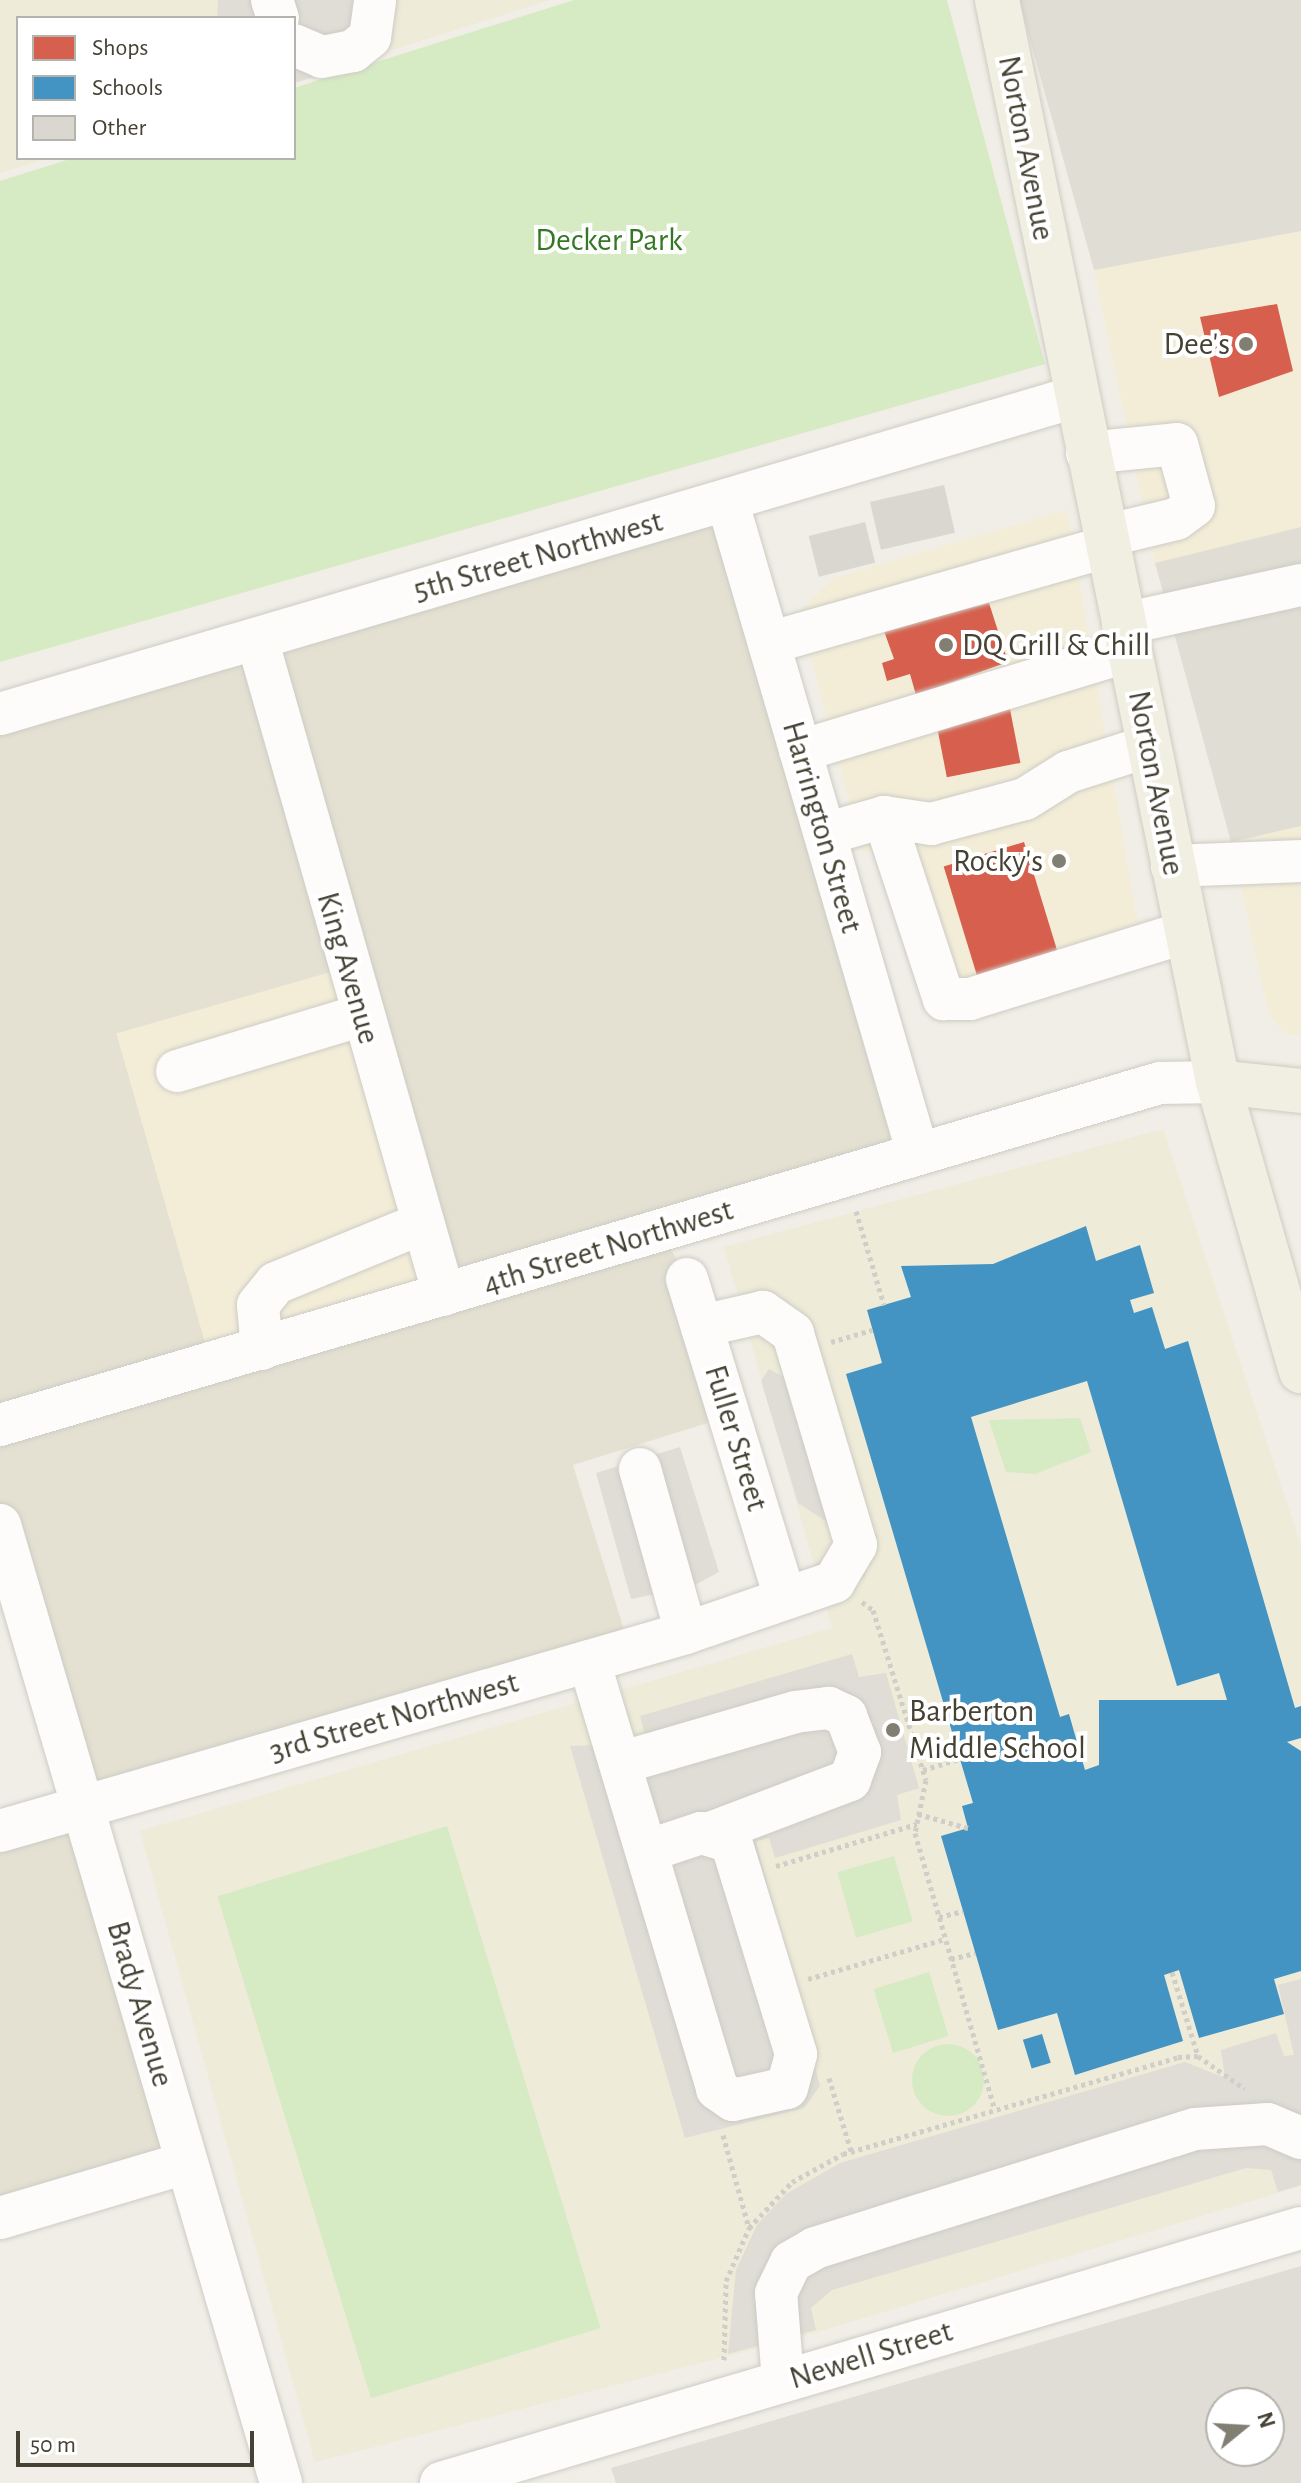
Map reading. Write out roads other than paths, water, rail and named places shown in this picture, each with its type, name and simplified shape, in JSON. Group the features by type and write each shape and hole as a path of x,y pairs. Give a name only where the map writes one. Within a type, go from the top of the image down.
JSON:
{"main road":[{"name":"Norton Avenue","path":"997,0 1075,397 1218,1082 1301,1371"},
{"path":"1218,1082 1301,1091"}],"street":[{"path":"296,46 322,57 353,51 370,37 375,0"},
{"name":"5th Street Northwest","path":"0,714 1075,397"},
{"path":"769,643 1176,519 1194,506 1177,444 1087,453"},
{"name":"Harrington Street","path":"727,500 918,1154"},
{"path":"800,751 1126,637 1301,585"},
{"name":"King Avenue","path":"257,639 444,1295"},
{"path":"825,834 884,817 944,821 1025,799 1068,772 1149,746"},
{"path":"884,817 928,965 944,999 970,999 1187,932"},
{"path":"1172,866 1301,861"},
{"path":"868,982 928,965"},
{"path":"177,1071 362,1015"},
{"name":"4th Street Northwest","path":"0,1425 1160,1083 1218,1082"},
{"path":"262,1349 258,1305 276,1283 423,1223"},
{"name":"Fuller Street","path":"687,1279 785,1598"},
{"name":"3rd Street Northwest","path":"0,1831 686,1633 834,1582 856,1545 793,1333 763,1312 702,1326"},
{"path":"640,1469 686,1633"},
{"name":"Brady Avenue","path":"0,1525 281,2483"},
{"path":"589,1661 726,2100 787,2088 798,2068 737,1855 713,1832"},
{"path":"620,1763 795,1712 829,1708 846,1716 860,1752 850,1780 713,1832 647,1851"},
{"path":"783,2381 776,2293 791,2262 815,2248 1195,2129 1268,2124 1301,2138"},
{"path":"0,2218 186,2163"},
{"name":"Newell Street","path":"441,2483 1301,2228"}],"place":[{"name":"Dee's","path":"1246,344"},
{"name":"DQ Grill & Chill","path":"946,645"},
{"name":"Rocky's","path":"1059,861"},
{"name":"Barberton Middle School","path":"893,1730"}],"park label":[{"name":"Decker Park","path":"609,240"}]}
